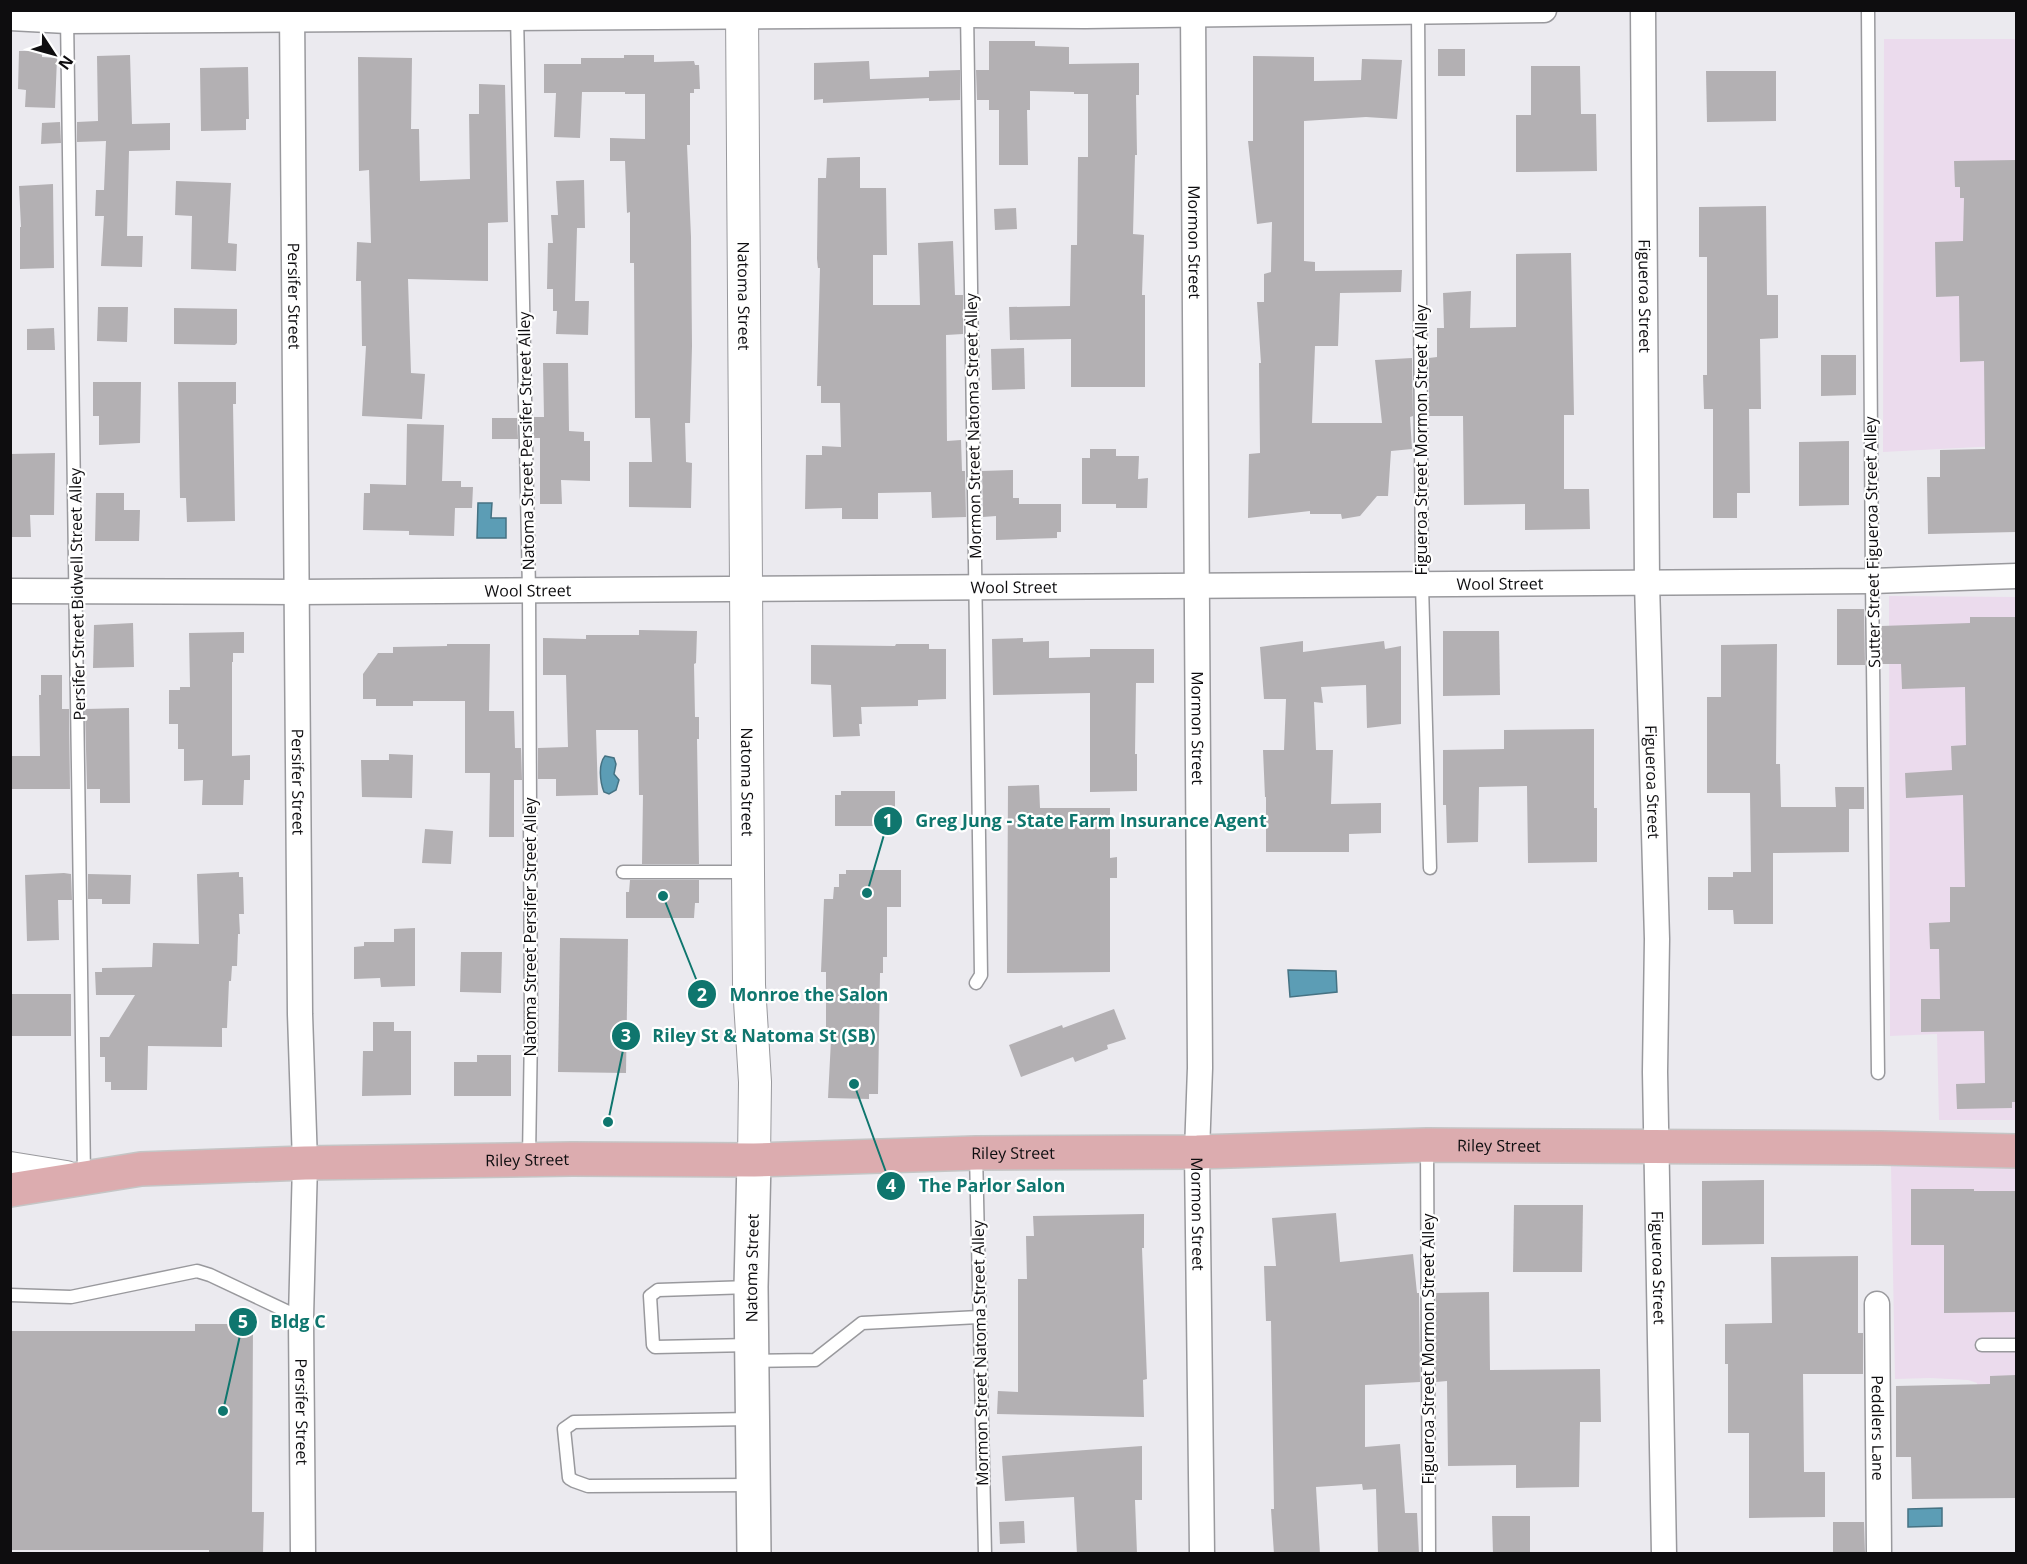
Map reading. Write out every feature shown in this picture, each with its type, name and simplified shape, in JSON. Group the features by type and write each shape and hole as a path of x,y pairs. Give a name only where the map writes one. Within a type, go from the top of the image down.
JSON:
{"main road":[{"name":"Riley Street","path":"10,1190 141,1169 305,1163 754,1160 976,1153 1197,1152 1427,1145 2016,1151"},
{"name":"Natoma Street","path":"754,1160 752,1287 754,1554"}],"street":[{"path":"10,18 742,13 967,13 1085,16 1193,12 1544,10"},
{"name":"Figueroa Street","path":"1643,10 1647,583 1658,939 1655,1072 1664,1554"},
{"name":"Mormon Street","path":"1193,12 1200,1068 1197,1152 1202,1554"},
{"name":"Natoma Street","path":"742,13 749,985 755,1082 754,1160"},
{"name":"Persifer Street","path":"292,15 300,1014 305,1163 301,1318 303,1554"},
{"name":"Wool Street","path":"10,591 297,592 1422,585 1872,581 2016,576"},
{"path":"10,1168 80,1178"},
{"name":"Peddlers Lane","path":"1877,1304 1879,1554"}],"lane":[{"name":"Sutter Street Figueroa Street Alley","path":"1868,10 1878,1073"},
{"name":"Figueroa Street Mormon Street Alley","path":"1418,11 1422,585 1430,868"},
{"name":"Mormon Street Natoma Street Alley","path":"967,13 981,975 976,982"},
{"name":"Natoma Street Persifer Street Alley","path":"517,14 529,590 531,1030 529,1160"},
{"name":"Persifer Street Bidwell Street Alley","path":"67,16 77,591 80,1178"},
{"path":"623,872 748,872"},
{"name":"Figueroa Street Mormon Street Alley","path":"1427,1145 1429,1554"},
{"name":"Mormon Street Natoma Street Alley","path":"976,1153 985,1554"},
{"path":"10,1295 70,1297 197,1271 301,1318"},
{"path":"752,1287 657,1290 650,1296 653,1345 655,1347 752,1353 815,1360 862,1323 979,1317"},
{"path":"1982,1345 2016,1345"},
{"path":"752,1419 574,1422 564,1429 569,1478 588,1486 753,1485"}],"shaded area":[{"path":"1884,39 2016,39 2016,445 1883,452"},
{"path":"1889,596 2016,597 2016,1120 1939,1120 1937,1034 1890,1036"},
{"path":"1891,1166 2016,1167 2016,1436 1977,1436 1977,1383 1968,1380 1930,1378 1895,1379"}],"water":[{"path":"478,503 492,503 491,518 506,518 506,538 477,538"},
{"path":"605,756 614,758 616,764 614,774 619,780 616,790 609,794 604,792 601,778 601,764"},
{"path":"1288,970 1336,971 1337,992 1290,997"},
{"path":"1942,1508 1942,1526 1908,1527 1908,1509"}],"building":[{"path":"989,41 1035,41 1035,46 1069,47 1069,64 1139,63 1139,95 1136,95 1137,155 1135,155 1133,234 1144,235 1142,295 1145,295 1145,387 1071,387 1071,339 1010,340 1009,307 1070,306 1071,245 1077,245 1078,157 1088,157 1088,94 1030,91 1030,110 1027,110 1028,165 999,165 999,110 989,110 989,100 977,100 976,70 989,70"},
{"path":"1438,49 1465,49 1465,76 1438,76"},
{"path":"19,51 42,51 42,57 57,58 55,108 25,107 26,90 18,89"},
{"path":"130,55 132,124 170,123 170,150 129,151 127,236 143,236 142,267 101,266 104,216 95,216 96,190 104,190 106,141 77,142 77,122 98,121 97,56"},
{"path":"624,55 654,55 654,62 694,61 695,65 699,65 700,89 694,89 694,93 690,93 690,145 687,145 692,346 690,423 685,423 686,462 692,463 691,508 629,507 629,462 652,462 650,418 635,418 634,263 630,263 630,212 627,213 625,161 610,161 610,138 645,139 645,94 582,92 580,138 554,137 556,93 544,93 544,64 581,64 581,58 624,58"},
{"path":"1253,56 1314,57 1314,81 1361,80 1362,59 1402,60 1397,119 1366,117 1304,121 1304,261 1315,262 1315,271 1402,270 1401,292 1340,293 1338,346 1315,346 1312,423 1382,423 1375,360 1412,358 1413,416 1410,417 1412,449 1391,451 1388,496 1377,496 1360,516 1342,519 1341,514 1310,514 1310,511 1248,518 1249,454 1260,453 1259,363 1261,363 1257,302 1264,302 1264,274 1271,272 1272,222 1257,224 1248,141 1253,141"},
{"path":"358,57 412,58 411,129 419,129 420,181 470,179 469,114 479,114 479,84 505,85 508,222 488,223 488,281 408,279 411,373 425,374 422,419 362,416 366,346 362,346 361,281 356,281 357,242 371,243 369,170 359,171"},
{"path":"869,61 870,79 929,77 929,71 960,70 960,100 929,101 929,98 823,103 823,99 814,100 814,63"},
{"path":"1531,66 1580,66 1581,114 1596,114 1597,171 1516,172 1516,115 1531,115"},
{"path":"248,67 249,119 246,119 246,130 201,131 200,68"},
{"path":"1706,71 1776,71 1776,121 1707,122"},
{"path":"60,122 61,143 41,144 42,123"},
{"path":"860,157 860,188 886,188 887,255 873,255 873,305 920,305 918,243 953,241 955,295 963,295 963,334 946,335 947,441 961,440 962,471 965,471 966,517 932,518 931,492 878,493 878,519 842,519 842,508 805,509 806,455 822,455 822,446 841,447 840,403 821,403 821,386 817,386 820,268 818,268 817,259 818,178 826,178 827,158"},
{"path":"2016,160 2016,532 1928,534 1927,477 1940,477 1940,450 1985,449 1984,361 1960,362 1959,296 1936,297 1935,242 1963,241 1964,198 1960,198 1960,187 1955,187 1954,161"},
{"path":"584,180 585,228 577,228 575,301 589,301 588,335 556,334 557,311 553,311 553,289 547,289 548,243 553,243 551,215 558,215 556,181"},
{"path":"176,181 231,183 228,243 237,244 236,271 191,269 192,216 175,215"},
{"path":"53,184 54,268 20,269 19,186"},
{"path":"1766,206 1767,295 1778,295 1778,338 1760,339 1761,409 1749,409 1750,493 1737,493 1737,518 1713,518 1713,409 1704,409 1703,375 1707,375 1707,257 1699,257 1699,207"},
{"path":"1016,208 1017,229 995,230 994,209"},
{"path":"1571,253 1574,415 1564,415 1564,489 1589,489 1590,529 1525,530 1525,504 1464,505 1463,416 1429,416 1429,358 1437,357 1437,328 1444,328 1443,293 1471,291 1470,328 1516,327 1516,254"},
{"path":"98,307 128,307 127,342 97,341"},
{"path":"174,308 237,309 237,343 235,345 174,344"},
{"path":"54,328 55,350 27,350 27,329"},
{"path":"1024,348 1025,389 992,390 991,349"},
{"path":"1821,355 1856,355 1856,395 1821,396"},
{"path":"543,363 568,363 569,431 584,432 584,441 590,441 590,481 561,480 562,504 540,504 540,438 534,438 534,417 544,417"},
{"path":"93,382 141,382 140,443 99,445 99,416 93,416"},
{"path":"178,382 236,382 236,404 233,404 235,521 187,522 186,498 180,498"},
{"path":"492,418 517,418 518,439 492,439"},
{"path":"407,424 444,425 442,481 461,481 461,487 473,487 472,508 455,508 454,536 409,535 409,531 363,530 364,493 370,493 370,484 406,485"},
{"path":"1849,441 1849,505 1799,506 1799,442"},
{"path":"1090,449 1116,449 1116,456 1139,456 1138,479 1148,478 1147,508 1116,508 1116,504 1082,504 1082,458 1090,458"},
{"path":"55,453 54,515 30,515 31,537 10,537 10,454"},
{"path":"1013,470 1013,498 1019,498 1019,504 1061,504 1061,532 1057,532 1057,538 996,540 996,516 983,517 982,471"},
{"path":"96,493 124,493 124,510 140,510 139,541 95,541"},
{"path":"1837,609 1864,609 1865,665 1837,665"},
{"path":"1970,617 2016,617 2016,1102 2012,1102 2012,1108 1957,1109 1956,1084 1985,1083 1984,1031 1921,1032 1921,999 1940,999 1939,949 1930,949 1929,923 1950,922 1950,887 1965,887 1963,795 1906,798 1905,773 1952,770 1951,746 1966,745 1965,687 1902,689 1901,664 1881,664 1881,626 1970,623"},
{"path":"133,623 134,667 93,668 94,625"},
{"path":"639,630 697,631 696,663 694,664 695,717 699,717 699,739 697,739 699,864 642,864 643,795 639,795 638,730 596,730 598,795 556,796 556,779 538,779 538,748 568,747 566,675 543,675 543,638 586,639 586,635 639,635"},
{"path":"1443,631 1499,631 1500,695 1443,696"},
{"path":"244,632 244,653 233,653 232,662 232,756 250,755 250,780 244,780 243,805 202,805 203,780 184,781 184,749 178,749 178,724 169,724 169,690 190,687 189,633"},
{"path":"1023,638 1023,642 1049,641 1049,658 1090,657 1090,649 1154,649 1154,683 1136,683 1137,791 1090,792 1090,693 993,695 992,639"},
{"path":"1303,641 1303,652 1384,641 1385,649 1401,646 1401,724 1367,728 1366,685 1321,687 1323,703 1314,702 1316,750 1333,750 1331,804 1381,803 1381,833 1349,834 1349,852 1266,852 1263,750 1284,750 1286,699 1264,699 1260,647"},
{"path":"447,644 490,644 489,711 514,711 515,748 521,748 522,780 514,780 514,837 489,837 490,773 465,773 465,701 413,701 413,706 376,706 376,699 363,699 363,674 378,653 393,653 393,647 447,646"},
{"path":"896,644 929,644 929,649 946,649 946,699 918,700 918,706 861,707 860,736 833,737 831,685 811,684 811,645 895,646"},
{"path":"1777,644 1776,764 1780,764 1781,807 1836,807 1835,787 1864,787 1864,809 1849,809 1849,852 1773,853 1773,924 1734,924 1733,910 1708,910 1708,877 1733,877 1733,872 1751,872 1750,793 1707,793 1707,697 1721,697 1721,645"},
{"path":"41,675 62,675 62,709 69,709 70,789 10,789 10,756 40,756"},
{"path":"129,708 130,803 100,803 100,789 87,789 85,709"},
{"path":"1594,729 1597,862 1528,863 1527,786 1479,787 1478,842 1447,843 1446,805 1443,805 1443,750 1504,749 1504,730"},
{"path":"389,754 413,755 412,798 362,797 361,760 389,760"},
{"path":"1039,785 1040,808 1110,808 1110,858 1117,857 1117,878 1110,878 1110,972 1007,973 1008,786"},
{"path":"841,791 895,791 895,826 835,826 835,795 841,795"},
{"path":"425,829 453,831 451,864 422,863"},
{"path":"846,870 901,870 901,907 887,907 887,957 883,957 883,973 880,973 878,1094 869,1094 869,1099 828,1098 831,1040 826,1040 826,972 821,972 824,899 833,899 834,887 839,887 839,874 846,874"},
{"path":"239,872 239,877 243,877 244,914 239,914 237,966 232,966 231,981 229,981 227,1028 222,1028 222,1047 148,1046 147,1090 111,1090 111,1082 105,1082 105,1057 100,1057 100,1037 109,1037 135,995 96,995 95,972 102,972 102,968 152,967 153,943 199,944 197,874"},
{"path":"71,874 72,900 58,900 59,940 27,941 25,875"},
{"path":"88,874 131,875 130,904 102,904 102,899 88,899"},
{"path":"630,880 699,880 699,903 695,903 694,918 626,918 626,892 629,892"},
{"path":"415,928 415,986 381,987 380,978 354,979 354,947 364,946 364,942 394,942 394,929"},
{"path":"560,938 628,939 626,1073 558,1072"},
{"path":"461,952 502,952 501,993 460,992"},
{"path":"10,994 71,994 71,1036 10,1036"},
{"path":"1114,1009 1126,1039 1107,1045 1108,1049 1075,1062 1073,1057 1021,1077 1009,1045"},
{"path":"373,1022 394,1022 394,1031 411,1031 411,1095 362,1096 363,1051 373,1051"},
{"path":"477,1055 511,1055 511,1096 454,1096 454,1062 477,1062"},
{"path":"1764,1180 1764,1244 1702,1245 1702,1181"},
{"path":"1911,1189 2016,1191 2016,1312 1944,1313 1944,1245 1911,1245"},
{"path":"1514,1205 1583,1205 1582,1272 1513,1272"},
{"path":"1336,1213 1340,1262 1413,1254 1417,1293 1419,1293 1420,1382 1365,1385 1365,1447 1400,1444 1405,1513 1417,1513 1419,1554 1378,1554 1376,1489 1363,1490 1362,1484 1316,1487 1320,1554 1274,1554 1271,1509 1274,1509 1271,1321 1266,1321 1264,1266 1276,1266 1272,1218"},
{"path":"1144,1214 1144,1248 1142,1248 1147,1379 1143,1380 1144,1417 997,1414 998,1391 1018,1392 1018,1279 1027,1279 1026,1236 1034,1236 1033,1216"},
{"path":"1858,1256 1858,1333 1863,1333 1863,1374 1803,1374 1804,1472 1825,1472 1825,1517 1749,1518 1749,1433 1728,1433 1728,1364 1725,1364 1725,1324 1772,1323 1771,1257"},
{"path":"1489,1292 1490,1370 1600,1369 1601,1422 1580,1422 1579,1487 1516,1488 1516,1465 1448,1466 1447,1381 1436,1382 1436,1293"},
{"path":"195,1324 253,1324 252,1512 264,1512 263,1554 209,1554 209,1550 10,1550 10,1331 195,1331"},
{"path":"2016,1375 2016,1498 1912,1499 1911,1457 1896,1457 1896,1386 1990,1384 1990,1376"},
{"path":"1142,1446 1142,1500 1135,1500 1137,1554 1077,1554 1074,1497 1005,1501 1002,1456"},
{"path":"1492,1516 1530,1516 1530,1554 1493,1554"},
{"path":"1024,1521 1025,1543 1000,1544 999,1522"},
{"path":"1833,1522 1864,1522 1865,1554 1833,1554"}],"place":[{"name":"Greg Jung - State Farm Insurance Agent","path":"867,893"},
{"name":"Monroe the Salon","path":"663,896"},
{"name":"The Parlor Salon","path":"854,1084"},
{"name":"Riley St & Natoma St (SB)","path":"608,1122"},
{"name":"Bldg C","path":"223,1411"}]}
